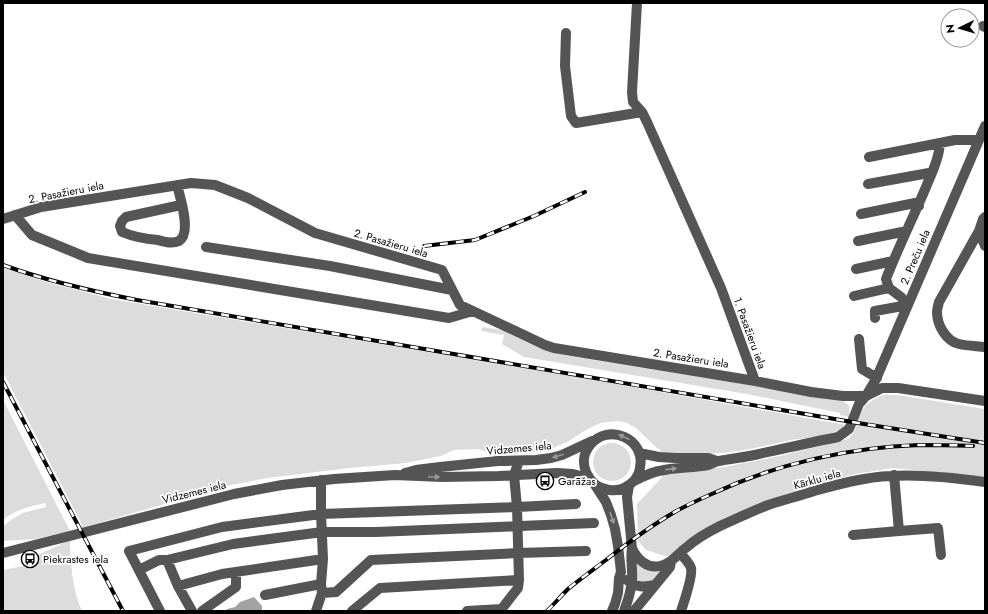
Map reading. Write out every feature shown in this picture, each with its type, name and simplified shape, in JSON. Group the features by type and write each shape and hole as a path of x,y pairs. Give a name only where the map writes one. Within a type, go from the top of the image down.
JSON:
{"street":[{"name":"1. Pasažieru iela","path":"636,3 633,102 642,112 647,122 721,288 755,381 811,392 843,396 866,396 882,388 898,388 985,401"},
{"path":"566,33 565,66 571,116 576,124 642,112"},
{"name":"2. Preču iela","path":"866,396 877,378 985,126"},
{"path":"868,157 955,140 978,140"},
{"path":"908,305 901,297 889,288 886,279 905,234 919,206 939,152 940,143"},
{"path":"868,184 931,174"},
{"name":"2. Pasažieru iela","path":"3,219 41,207 177,185 191,183 215,185 248,198 315,234 442,270 460,305 545,345 554,348 755,381"},
{"path":"177,185 186,225 184,235 180,241 172,243 132,236 122,232 120,226 122,220 126,217 181,205"},
{"path":"861,214 915,203 919,206"},
{"path":"15,215 32,235 88,258 449,318 473,311"},
{"path":"985,217 979,231 939,302 937,310 937,317 940,325 946,336 952,341 959,344 985,347"},
{"path":"979,231 985,246"},
{"path":"858,241 902,232 905,234"},
{"path":"206,247 330,266 452,290"},
{"path":"856,268 893,261"},
{"path":"854,296 889,288"},
{"path":"875,318 875,311 908,305"},
{"path":"859,339 862,369 877,378"},
{"name":"Vidzemes iela","path":"3,553 49,542 99,525 234,494 282,485 321,480 395,476 442,477 557,473 573,474 611,491 620,490 631,483 660,471 709,465 717,461 838,437 849,429 859,404 866,396"},
{"name":"Vidzemes iela","path":"395,476 416,470 498,461 536,460 562,455 602,435 611,433 620,434 628,438 635,444 639,453 659,457 708,458 717,461"},
{"path":"594,440 589,445 586,452 584,465 591,481 606,502 611,515 615,529 621,572 618,593 612,611"},
{"path":"624,611 629,597 632,579 632,548 627,497 631,483 638,474 640,468 641,460 639,453"},
{"path":"467,611 501,610 518,588 517,507 514,474 519,461"},
{"path":"894,475 899,531"},
{"name":"Kārklu iela","path":"634,611 670,567 672,562 685,548 700,537 768,505 838,484 894,475 931,476 985,482"},
{"path":"315,611 322,589 323,559 321,480"},
{"path":"160,611 129,551 222,527 321,514 576,504"},
{"path":"139,570 160,560 168,560 233,544 322,532 376,532 594,523"},
{"path":"853,535 938,528 941,554"},
{"path":"3,545 49,542"},
{"path":"632,548 642,562 647,565 654,567 672,562"},
{"path":"265,595 322,589 336,592 371,560 586,551"},
{"path":"680,553 691,569 690,581 681,611"},
{"path":"178,586 222,574 323,559"},
{"path":"168,560 178,586 192,611"},
{"path":"202,611 236,587 236,572"},
{"path":"621,572 631,584 646,587 655,585"},
{"path":"352,611 380,588 519,580"}],"shaded area":[{"path":"3,268 50,283 112,299 588,379 846,425 829,434 748,449 714,454 683,455 660,454 660,449 658,449 636,428 627,423 618,421 600,423 569,441 553,448 539,451 525,453 492,453 478,449 454,450 441,456 406,463 267,478 231,485 83,527 3,372"},
{"path":"483,327 503,331 540,348 563,355 837,400 844,402 849,406 849,417 840,415 840,413 747,394 524,357 502,344 504,335 481,331"},
{"path":"888,394 985,409 985,477 893,468 855,474 798,490 760,503 669,557 646,550 638,541 637,504 662,477 662,474 724,467 780,456 848,439 853,433 860,414 869,402"},
{"path":"3,400 70,531 35,539 3,541 3,526 23,513 46,507 46,505 45,503 23,509 13,513 3,520"},
{"path":"608,443 616,443 626,448 630,455 630,469 626,476 616,481 608,481 598,476 596,473 593,466 593,458 598,448 601,446"},
{"path":"70,540 76,595 82,611 3,611 3,570 36,562 35,556"},
{"path":"635,562 662,570 654,580 648,582 635,581"},
{"path":"254,597 262,606 262,611 226,611 227,609 235,607 240,602"}],"railway":[{"path":"424,246 475,240 534,216 585,192"},
{"path":"3,265 69,285 137,300 864,424 985,443"},
{"path":"3,382 123,611"},
{"path":"547,611 568,589 652,526 684,507 738,483 788,466 841,453 893,446 973,446"}],"place":[{"name":"Garāžas","path":"545,481"},
{"name":"Piekrastes iela","path":"30,559"}]}
